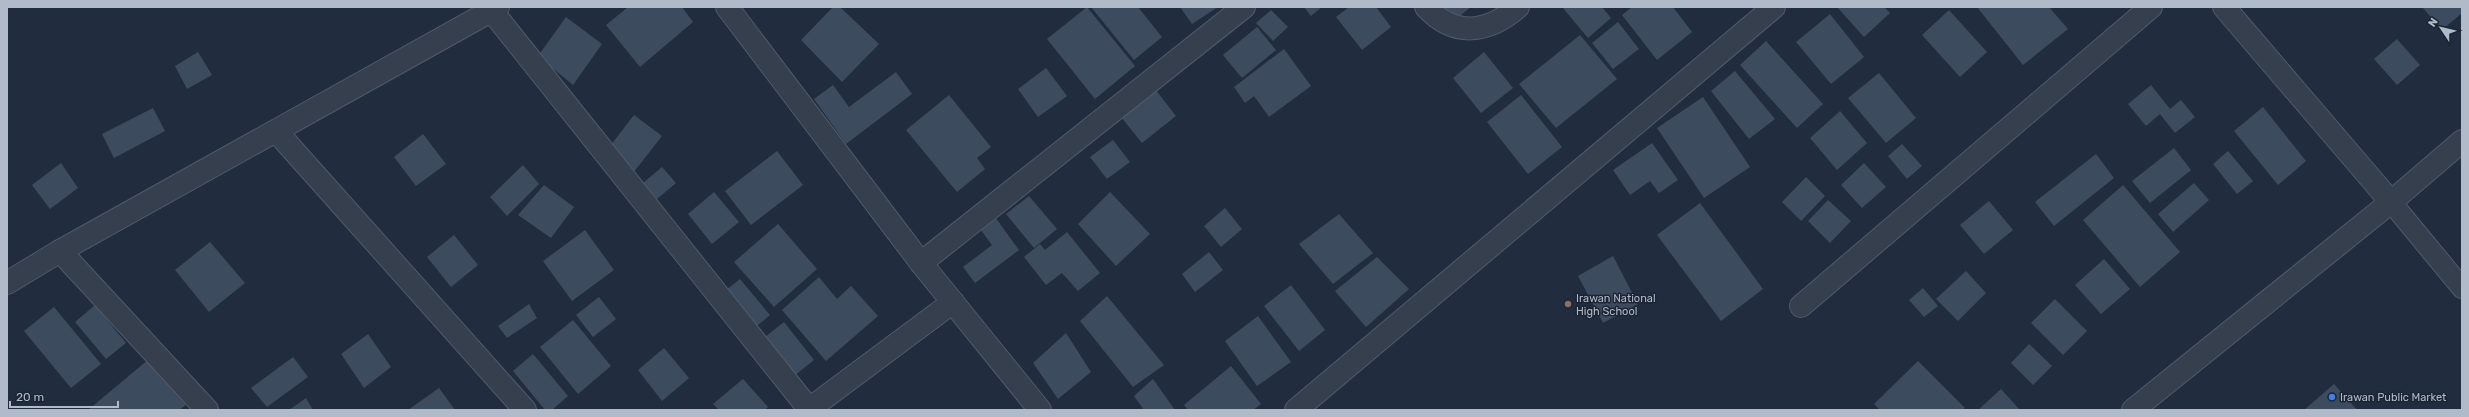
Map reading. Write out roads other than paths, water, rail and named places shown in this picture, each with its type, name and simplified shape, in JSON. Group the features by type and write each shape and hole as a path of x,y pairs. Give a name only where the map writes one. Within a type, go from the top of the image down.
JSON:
{"street":[{"path":"727,7 921,264 1040,410"},
{"path":"921,264 1244,7"},
{"path":"1426,7 1432,13 1456,28 1480,29 1504,20 1518,7"},
{"path":"1296,410 1774,7"},
{"path":"1801,306 2151,7"},
{"path":"2224,7 2391,202"},
{"path":"7,283 60,251 495,9 808,410 953,302"},
{"path":"276,131 525,410"},
{"path":"2133,410 2391,202 2462,141"},
{"path":"60,251 207,410"}],"lane":[{"path":"2391,202 2462,288"}],"place":[{"name":"Irawan National High School","path":"1568,304"},
{"name":"Irawan Public Market","path":"2332,397"}]}
